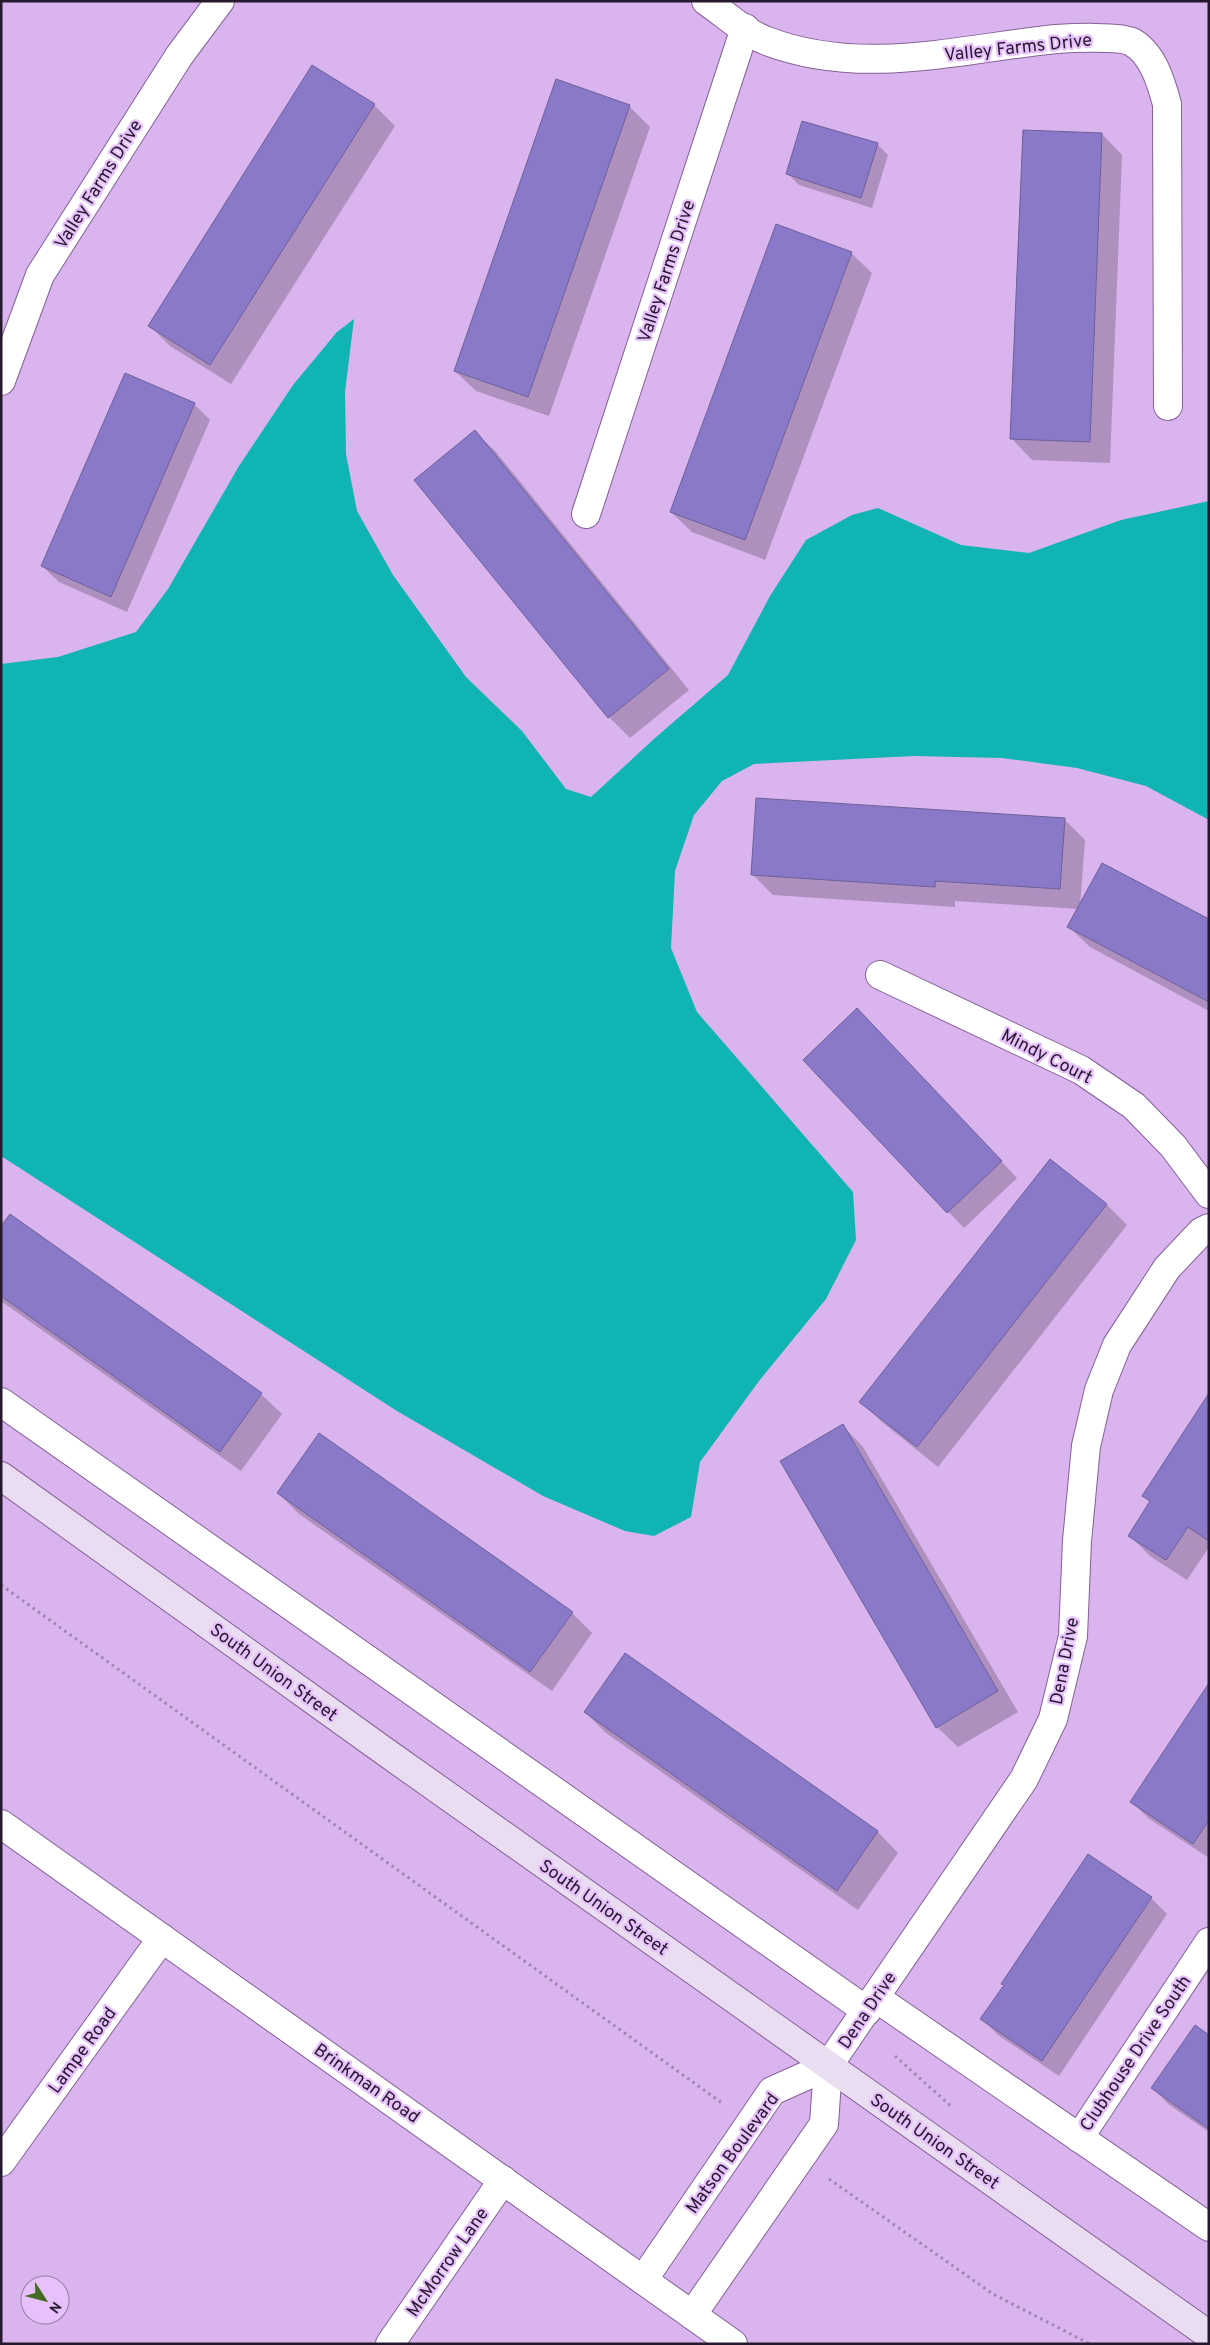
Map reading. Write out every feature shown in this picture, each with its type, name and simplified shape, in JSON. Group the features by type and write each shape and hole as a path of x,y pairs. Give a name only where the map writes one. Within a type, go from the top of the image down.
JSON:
{"street":[{"name":"Valley Farms Drive","path":"1,381 40,275 180,56 220,1"},
{"name":"Valley Farms Drive","path":"706,1 766,40 816,55 883,59 951,54 1084,37 1131,41 1150,60 1161,83 1166,104 1168,406"},
{"name":"Valley Farms Drive","path":"586,514 745,28"},
{"name":"Mindy Court","path":"880,974 1082,1070 1134,1106 1173,1146 1209,1194"},
{"name":"Dena Drive","path":"828,2066 1024,1779 1053,1719 1073,1636 1077,1541 1086,1446 1099,1390 1117,1344 1167,1268 1201,1232 1209,1228"},
{"path":"1,1402 871,2004 1079,2138 1209,2226"},
{"name":"South Union Street","path":"1,1476 395,1759 1209,2335"},
{"name":"Brinkman Road","path":"1,1824 733,2344"},
{"name":"Lampe Road","path":"1,2162 162,1938"},
{"name":"Clubhouse Drive South","path":"1079,2138 1209,1942"},
{"path":"692,2315 824,2124 828,2066"},
{"name":"Matson Boulevard","path":"643,2280 772,2091 828,2066"},
{"name":"McMorrow Lane","path":"390,2344 503,2180"}],"path":[{"path":"1,1585 750,2123"},
{"path":"800,2158 993,2294 1090,2344"}],"shaded area":[{"path":"354,319 345,392 346,454 357,511 393,575 466,677 522,731 566,789 591,797 728,675 770,596 806,540 852,515 878,508 961,545 1029,553 1121,520 1209,501 1209,820 1146,786 1077,768 1002,758 914,756 754,764 722,781 694,815 675,871 671,948 697,1012 853,1192 856,1240 826,1299 759,1381 700,1462 691,1517 654,1536 625,1531 543,1496 397,1411 1,1156 1,664 58,657 136,632 168,589 239,466 293,385 337,332"}],"building":[{"path":"312,65 375,104 210,365 148,326"},
{"path":"556,79 630,105 528,397 454,371"},
{"path":"802,121 878,143 861,198 786,174"},
{"path":"1023,130 1102,133 1090,442 1010,439"},
{"path":"776,224 852,252 745,540 670,512"},
{"path":"125,373 195,403 111,597 41,566"},
{"path":"475,430 669,669 608,718 414,480"},
{"path":"756,798 1065,818 1060,889 935,881 935,887 751,875"},
{"path":"1102,863 1209,919 1209,1002 1067,927"},
{"path":"857,1008 1002,1161 947,1213 803,1060"},
{"path":"1050,1159 1107,1204 917,1447 859,1402"},
{"path":"10,1214 262,1393 220,1452 1,1296 1,1226"},
{"path":"1209,1393 1209,1538 1207,1540 1188,1527 1166,1560 1128,1536 1150,1501 1142,1496"},
{"path":"843,1424 998,1691 936,1728 780,1461"},
{"path":"319,1433 573,1612 530,1672 277,1493"},
{"path":"625,1653 878,1831 837,1891 584,1712"},
{"path":"1209,1683 1209,1820 1193,1844 1130,1802"},
{"path":"1088,1854 1152,1897 1042,2061 980,2019 1004,1985 1001,1984"},
{"path":"1195,2025 1209,2035 1209,2129 1151,2088"}]}
